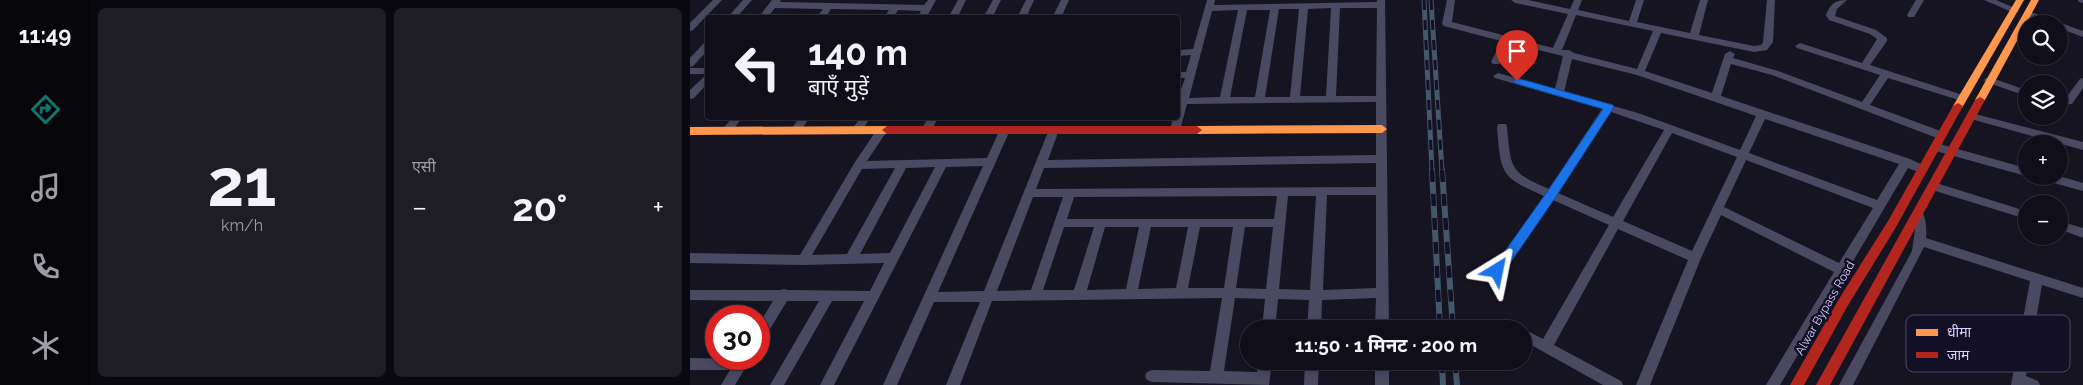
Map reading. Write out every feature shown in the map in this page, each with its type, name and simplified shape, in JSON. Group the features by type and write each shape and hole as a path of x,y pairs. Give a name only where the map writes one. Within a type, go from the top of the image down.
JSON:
{"main road":[{"path":"1823,385 1918,214 1989,80 2035,0"},
{"name":"Alwar Bypass Road","path":"1797,385 1843,303 1923,170 1962,98 2018,5"},
{"path":"690,131 1382,129"}],"street":[{"path":"690,28 718,0"},
{"path":"734,15 748,0"},
{"path":"954,15 962,0"},
{"path":"989,15 997,0"},
{"path":"1022,15 1030,0"},
{"path":"1058,15 1065,0"},
{"path":"1451,0 1447,24 1640,72 1906,162 1923,170"},
{"path":"1517,0 1572,13 1754,49 1760,49 1767,45 1771,0"},
{"path":"1557,50 1578,0"},
{"path":"1632,24 1640,0"},
{"path":"1694,36 1704,0"},
{"path":"1843,0 1833,8 1830,15 1832,18 1873,32 1882,38 1882,41 1864,66"},
{"path":"1911,16 1920,0"},
{"path":"1988,0 2018,5"},
{"path":"764,15 775,2 829,6 896,7 930,4"},
{"path":"1382,98 1180,101 1190,75 1210,4 1244,8 1336,6 1381,2 1382,98 1382,320"},
{"path":"923,15 930,4"},
{"path":"822,15 829,6"},
{"path":"1294,100 1304,6"},
{"path":"1331,99 1336,6"},
{"path":"890,15 896,7"},
{"path":"1259,100 1275,7"},
{"path":"1224,100 1244,8"},
{"path":"2068,28 2083,34"},
{"path":"1640,72 1658,29"},
{"path":"1496,62 1507,38"},
{"path":"1715,98 1734,46"},
{"path":"1800,46 1962,98"},
{"path":"690,64 705,47"},
{"path":"1180,53 1197,52"},
{"path":"1559,93 1569,53"},
{"path":"1728,60 1775,73 1942,136"},
{"path":"690,71 705,71"},
{"path":"1864,106 1886,74"},
{"path":"1180,76 1190,75"},
{"path":"1498,76 1609,107 1880,206"},
{"path":"690,96 705,79"},
{"path":"1989,80 2018,89"},
{"path":"2068,102 2083,81"},
{"path":"1497,271 1551,195 1609,107"},
{"path":"1643,385 1695,258 1762,114"},
{"path":"1971,116 2083,146"},
{"path":"726,131 735,120"},
{"path":"795,131 803,120"},
{"path":"856,131 864,120"},
{"path":"926,130 932,120"},
{"path":"1175,130 1177,120"},
{"path":"1502,127 1507,167 1511,174 1522,182 1695,258"},
{"path":"1545,348 1670,128"},
{"path":"890,385 1005,130"},
{"path":"953,385 990,296 1054,130"},
{"path":"803,260 859,165 882,131"},
{"path":"1936,147 2018,170"},
{"path":"1041,164 1382,159"},
{"path":"859,165 991,162"},
{"path":"1773,385 1906,162"},
{"path":"827,385 943,163"},
{"path":"851,259 903,164"},
{"path":"2068,183 2083,187"},
{"path":"1933,186 2018,213"},
{"path":"1315,320 1322,191"},
{"path":"1030,193 1382,191"},
{"path":"1269,320 1283,192"},
{"path":"1034,296 1070,193"},
{"path":"1718,209 1841,270"},
{"path":"1846,385 1918,251 1921,230 1918,214"},
{"path":"1060,223 1280,222"},
{"path":"1079,295 1101,223"},
{"path":"1130,294 1146,223"},
{"path":"1181,293 1195,223"},
{"path":"1216,377 1240,223"},
{"path":"2068,228 2083,232"},
{"path":"1919,242 2083,293"},
{"path":"690,258 803,260 894,258"},
{"path":"2031,315 2037,279"},
{"path":"930,297 1181,293 1382,294"},
{"path":"690,295 784,294 874,296"},
{"path":"770,316 784,294"},
{"path":"777,385 830,295"},
{"path":"1532,341 1616,385"},
{"path":"690,364 705,363"},
{"path":"728,385 737,370"},
{"path":"1311,385 1312,370"},
{"path":"1382,370 1382,385"},
{"path":"1152,376 1216,377 1262,382"},
{"path":"2019,382 2033,385"}],"railway":[{"path":"1424,0 1432,171"},
{"path":"1431,0 1442,171"},
{"path":"1432,170 1440,320"},
{"path":"1442,170 1452,320"},
{"path":"1442,370 1443,385"},
{"path":"1456,370 1457,385"}],"traffic: slow":[{"path":"1958,106 2020,0"},
{"path":"1980,100 2035,0"},
{"path":"1197,130 1382,129"},
{"path":"690,131 887,130"}],"traffic: jam":[{"path":"1823,385 1980,100"},
{"path":"1797,385 1843,303 1892,224 1958,106"},
{"path":"887,130 1197,130"}],"route":[{"path":"1497,271 1551,195 1609,107 1517,81"}]}
